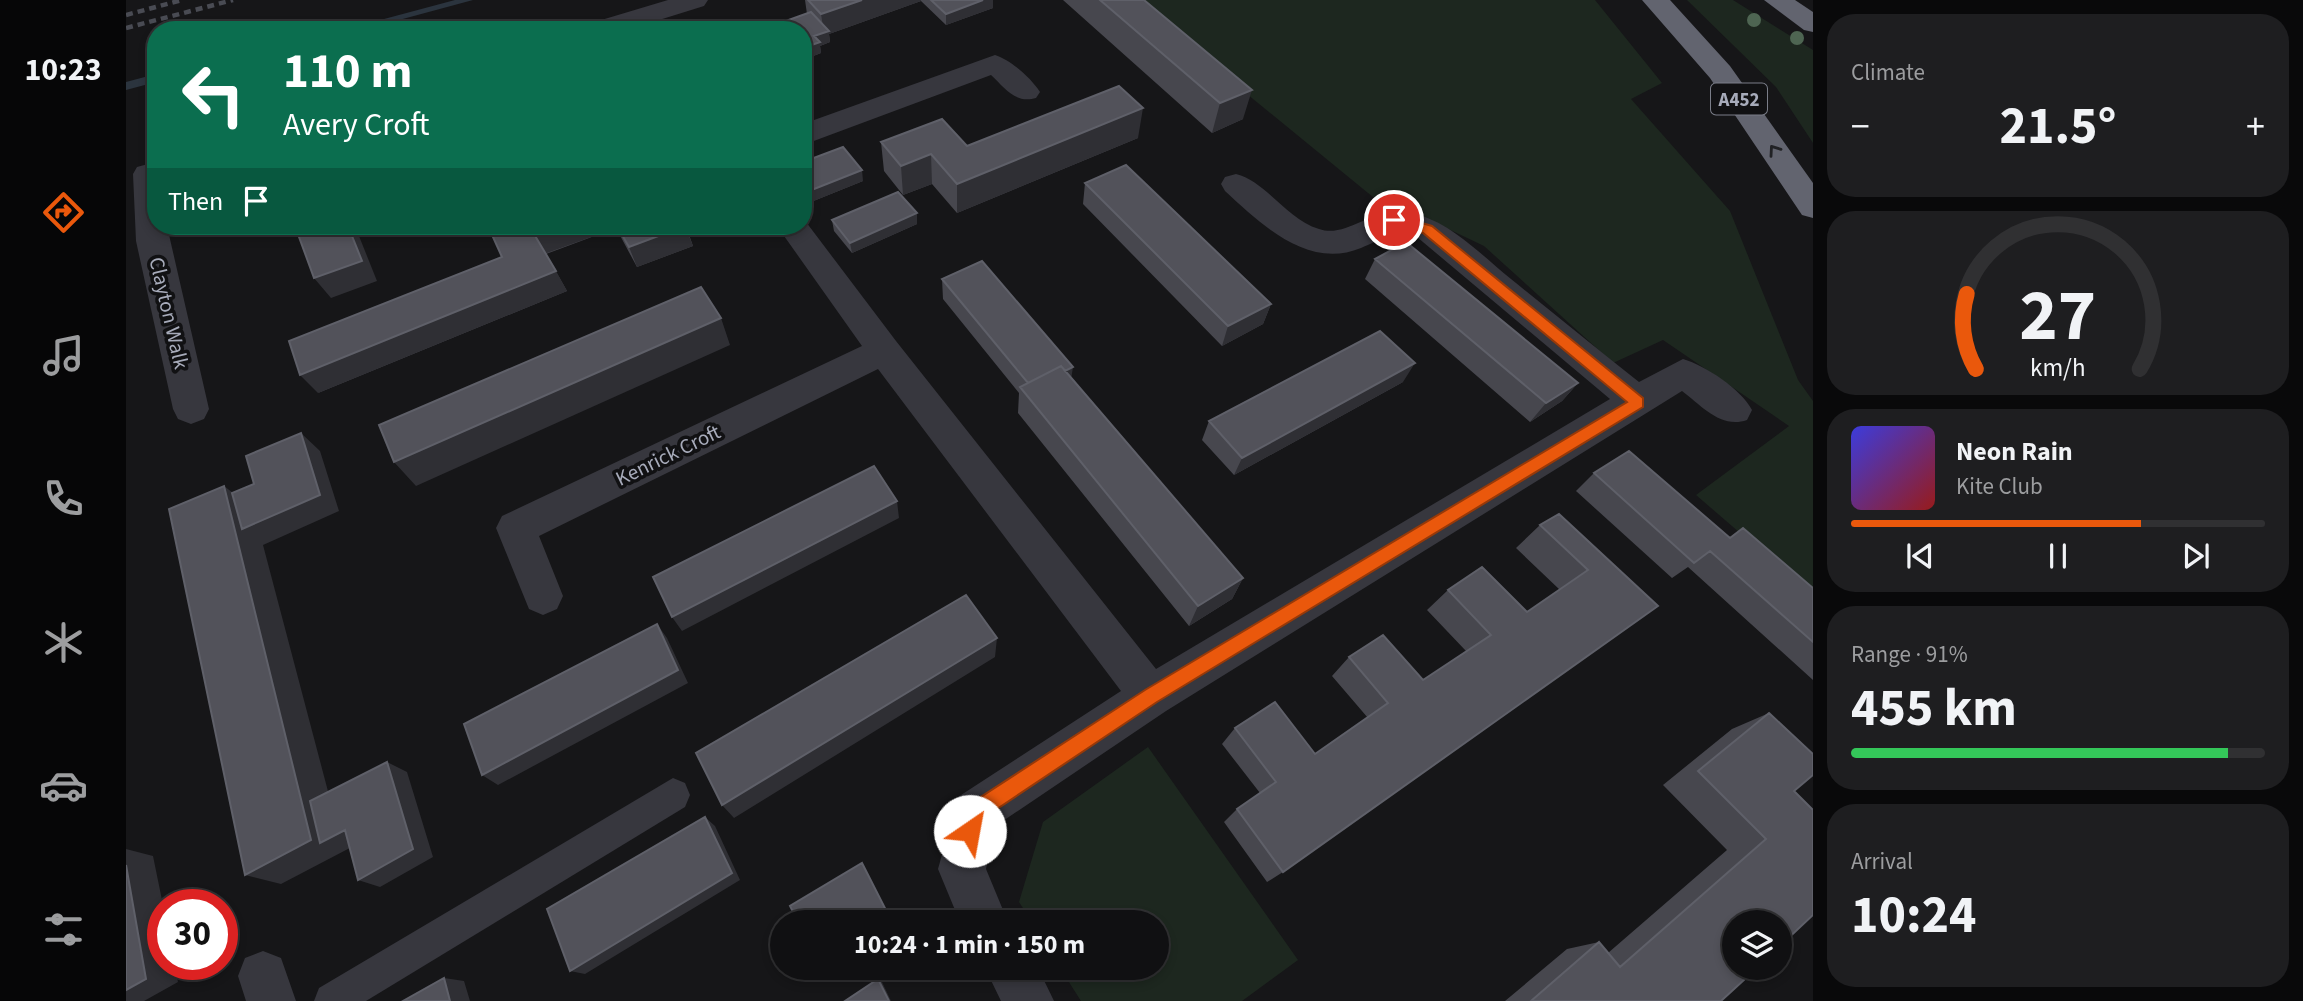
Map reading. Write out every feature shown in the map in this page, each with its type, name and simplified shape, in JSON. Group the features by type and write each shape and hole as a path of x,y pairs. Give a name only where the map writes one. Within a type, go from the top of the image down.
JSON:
{"highway":[{"name":"A452","path":"1655,0 1678,20 1726,82 1813,206"},
{"path":"1777,0 1813,24"}],"street":[{"path":"647,21 695,0"},
{"path":"812,132 995,64 1026,92"},
{"name":"Clayton Walk","path":"143,176 147,205"},
{"path":"1236,184 1287,228 1325,244 1347,242 1374,226 1394,220 1428,229 1638,402"},
{"name":"Clayton Walk","path":"151,235 191,409"},
{"path":"800,235 884,351 1151,696"},
{"name":"Kenrick Croft","path":"543,596 516,528 884,351"},
{"path":"979,910 962,869 974,813 1151,696 1683,373 1734,411"},
{"path":"1017,980 1029,1001"}],"lane":[{"path":"332,1001 673,795"}],"shaded area":[{"path":"1132,0 1595,0 1662,83 1631,99 1730,211 1798,380 1813,401 1813,596 1696,495 1789,426 1663,340 1613,363 1484,246 1419,215 1390,211"},
{"path":"1687,0 1733,0 1813,50 1813,143 1776,87"},
{"path":"1148,747 1298,960 1242,1001 1081,1001 1068,980 1169,980 1169,910 1024,910 1019,902 1043,822"}],"building":[{"path":"808,0 862,0 821,14"},
{"path":"931,0 983,0 946,14"},
{"path":"1100,0 1144,0 1252,90 1220,103"},
{"path":"811,12 829,31 814,36 820,42 812,45 812,21 786,21"},
{"path":"1119,86 1143,108 957,184 931,154 901,166 881,142 942,119 967,146"},
{"path":"843,147 862,170 812,190 812,159"},
{"path":"1126,165 1271,304 1228,326 1085,183"},
{"path":"898,192 917,213 850,243 832,220"},
{"path":"298,235 352,235 362,261 314,278"},
{"path":"492,235 535,235 556,271 300,375 289,341 502,257"},
{"path":"622,235 661,235 629,247"},
{"path":"1406,242 1578,383 1546,403 1375,259"},
{"path":"982,261 1073,367 1065,371 1061,366 1028,383 942,279"},
{"path":"701,287 721,318 394,462 379,425"},
{"path":"1380,331 1415,363 1242,458 1209,421"},
{"path":"1061,366 1243,578 1198,606 1020,387"},
{"path":"301,433 320,495 242,529 232,493 254,484 246,456"},
{"path":"1629,451 1730,538 1743,528 1813,588 1813,642 1710,551 1694,563 1594,473"},
{"path":"874,466 897,501 672,617 653,577"},
{"path":"224,486 311,840 245,875 169,509"},
{"path":"1559,514 1658,606 1283,872 1237,809 1276,782 1235,728 1275,702 1315,754 1388,703 1349,657 1383,635 1423,680 1491,635 1448,590 1482,567 1527,612 1588,570 1540,525"},
{"path":"966,595 997,638 722,805 696,753"},
{"path":"657,624 678,670 482,775 464,724"},
{"path":"1769,713 1813,754 1813,775 1794,791 1813,810 1813,915 1792,935 1792,910 1722,910 1722,980 1744,980 1721,1001 1531,1001 1599,942 1620,967 1766,839 1698,771"},
{"path":"387,762 413,849 358,880 345,830 320,843 310,801"},
{"path":"705,817 732,873 570,971 547,909"},
{"path":"862,863 886,910 792,910 790,906"},
{"path":"126,865 146,979 126,990"},
{"path":"444,978 450,1001 403,1001"},
{"path":"878,980 889,1001 845,1001"}],"waterway":[{"path":"384,21 468,0"},
{"path":"126,86 147,80"}],"railway":[{"path":"126,15 182,0"},
{"path":"153,21 233,0"},
{"path":"126,28 147,23"}],"route":[{"path":"970,831 974,813 1151,696 1638,402 1428,229 1394,220"}]}
